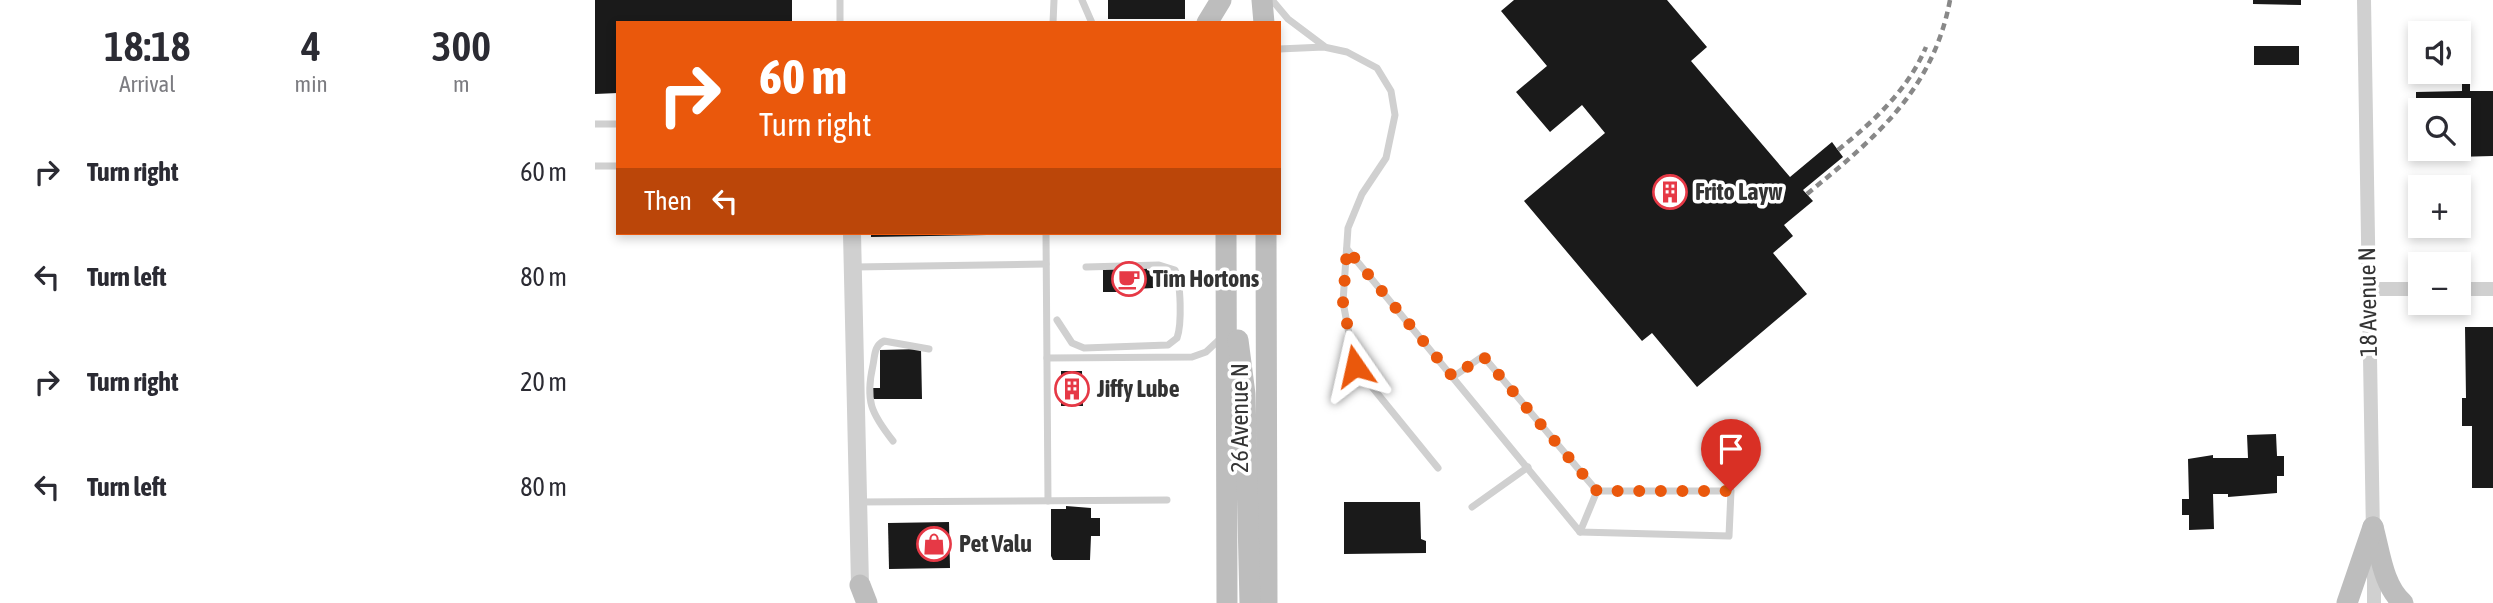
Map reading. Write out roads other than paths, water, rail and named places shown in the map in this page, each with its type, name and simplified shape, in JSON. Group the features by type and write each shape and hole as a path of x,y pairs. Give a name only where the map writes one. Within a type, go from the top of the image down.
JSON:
{"main road":[{"path":"1208,21 1224,0"},
{"path":"1224,0 1226,21"},
{"path":"1262,0 1264,21"},
{"path":"1259,235 1266,299"},
{"name":"26 Avenue N","path":"1266,235 1267,603"},
{"path":"1226,242 1245,394 1250,603"},
{"name":"26 Avenue N","path":"1226,242 1226,599"},
{"path":"2347,603 2373,527"},
{"path":"2373,527 2394,595 2403,603"},
{"path":"1267,562 1277,603"}],"street":[{"name":"18 Avenue N","path":"2364,0 2374,603"},
{"path":"852,235 861,597"},
{"path":"2367,289 2408,289"},
{"path":"2471,289 2493,289"}],"lane":[{"path":"840,0 840,21"},
{"path":"1053,21 1054,0"},
{"path":"1082,0 1091,21"},
{"path":"1272,0 1288,19 1324,47"},
{"path":"1281,48 1324,47 1347,52 1377,68 1391,91 1395,115 1386,158 1362,194 1347,228 1343,302 1355,366 1438,468"},
{"path":"595,124 616,124"},
{"path":"595,166 616,166"},
{"path":"1046,235 1048,501"},
{"path":"1347,249 1580,532 1729,536 1731,491 1597,491 1483,356 1453,377"},
{"path":"855,267 1047,264"},
{"path":"1057,320 1072,343 1084,348 1168,345 1177,338 1179,311 1175,270 1159,265 1086,267"},
{"path":"1047,358 1192,357 1206,352 1226,332"},
{"path":"893,441 877,421 869,403 867,389 875,351 884,341 929,349"},
{"path":"1472,507 1528,467"},
{"path":"1580,532 1597,491"},
{"path":"858,502 1167,499"}],"railway":[{"path":"1807,194 1877,132 1915,87 1942,32 1950,0"},
{"path":"1838,150 1889,104 1910,77 1926,47"}],"place":[{"name":"Frito Layw","path":"1670,192"},
{"name":"Tim Hortons","path":"1129,279"},
{"name":"Jiffy Lube","path":"1072,389"},
{"name":"Pet Valu","path":"934,544"}]}
